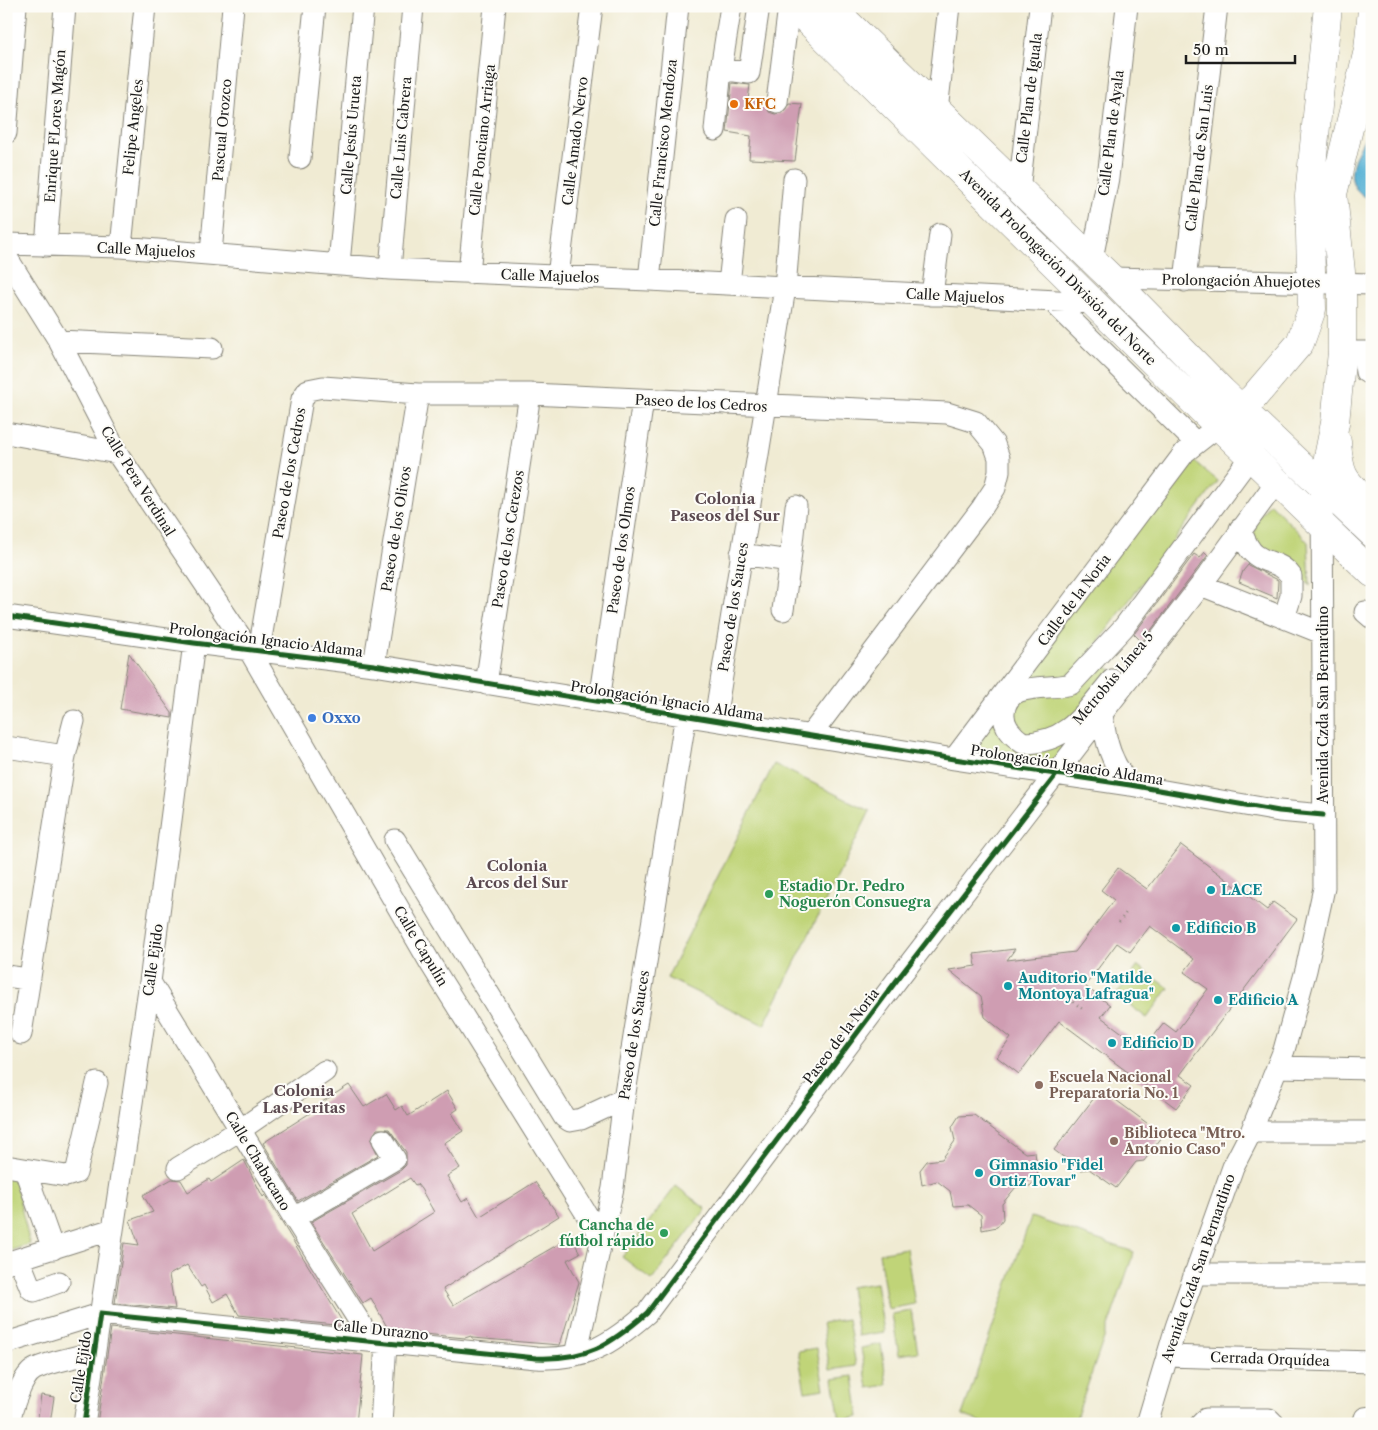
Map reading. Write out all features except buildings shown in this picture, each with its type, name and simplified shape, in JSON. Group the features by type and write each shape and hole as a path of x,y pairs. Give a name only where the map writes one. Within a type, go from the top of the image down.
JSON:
{"main road":[{"name":"Avenida Prolongación División del Norte","path":"793,6 1095,303 1229,417 1322,486 1372,533"},
{"name":"Avenida Prolongación División del Norte","path":"830,6 1101,269 1229,417 1251,456 1372,573"},
{"path":"1229,417 1253,398 1300,343 1312,309 1309,196 1328,6"},
{"path":"1322,486 1336,423 1359,352 1342,282 1334,194 1363,92 1372,10"},
{"path":"1336,423 1339,468 1343,477 1372,507"}],"street":[{"path":"6,133 16,6"},
{"name":"Enrique FLores Magón","path":"46,246 65,6"},
{"name":"Felipe Angeles","path":"121,247 145,6"},
{"name":"Pascual Orozco","path":"210,254 233,6"},
{"path":"300,158 315,6"},
{"name":"Calle Jesús Urueta","path":"339,264 363,6"},
{"name":"Calle Luis Cabrera","path":"390,269 412,6"},
{"name":"Calle Ponciano Arriaga","path":"469,273 495,6"},
{"name":"Calle Amado Nervo","path":"558,276 592,6"},
{"name":"Calle Francisco Mendoza","path":"648,280 678,6"},
{"path":"715,130 721,69 731,6"},
{"path":"721,69 749,72 759,6"},
{"path":"777,102 789,6"},
{"path":"937,110 949,6"},
{"name":"Calle Plan de Iguala","path":"1019,190 1040,6"},
{"name":"Calle Plan de Ayala","path":"1101,269 1108,178 1127,6"},
{"name":"Calle Plan de San Luis","path":"1185,281 1217,6"},
{"name":"Paseo de los Sauces","path":"715,719 785,288 794,179"},
{"path":"729,284 736,220"},
{"path":"932,295 940,234"},
{"name":"Calle Majuelos","path":"6,244 121,247 390,269 1095,303"},
{"name":"Calle Pera Verdinal","path":"6,256 59,341 117,453 253,649"},
{"name":"Prolongación Ahuejotes","path":"1101,269 1185,281 1342,282 1372,284"},
{"path":"1052,301 1195,442"},
{"path":"59,341 212,348"},
{"path":"1359,352 1366,372 1372,375"},
{"name":"Paseo de los Cedros","path":"253,649 302,399 308,390 323,387 418,394 530,394 948,413 976,422 990,438 999,458 995,488 982,508 810,736"},
{"name":"Paseo de los Olivos","path":"374,665 418,394"},
{"name":"Paseo de los Cerezos","path":"486,684 530,394"},
{"name":"Paseo de los Olmos","path":"599,701 643,400"},
{"name":"Calle de la Noria","path":"954,759 1185,452 1195,442 1229,417"},
{"path":"6,433 117,453"},
{"name":"Metrobús Línea 5","path":"1251,456 1124,627 1071,684 1060,688 1028,688 1013,695 1006,703 1003,714 1007,728 1013,736 1023,743 1034,743 1052,739 1068,731 1144,643 1274,479"},
{"path":"1056,775 1201,585 1274,479"},
{"name":"Avenida Czda San Bernardino","path":"1147,1424 1194,1274 1233,1167 1278,1067 1306,970 1324,888 1322,633 1324,527 1322,486"},
{"path":"783,610 796,506"},
{"path":"1240,530 1248,546 1257,556 1282,566 1291,576 1292,596 1284,618"},
{"path":"741,554 790,561"},
{"path":"1201,585 1322,633"},
{"name":"Prolongación Ignacio Aldama","path":"6,616 194,643 374,665 686,714 954,759 1130,785 1279,810 1323,815"},
{"name":"Calle Ejido","path":"84,1424 150,982 194,643"},
{"name":"Calle Capulín","path":"253,649 432,966 602,1239"},
{"name":"Paseo de los Sauces","path":"576,1355 614,1188 624,1099 686,714"},
{"path":"1102,715 1107,746 1111,757 1118,771 1130,785"},
{"path":"22,1034 28,979 65,756 74,721"},
{"path":"6,747 65,756"},
{"name":"Paseo de la Noria","path":"647,1313 897,980 1056,775"},
{"path":"395,840 564,1117 570,1121 581,1119 624,1099"},
{"path":"6,976 28,979"},
{"name":"Calle Chabacano","path":"150,982 361,1324 360,1339"},
{"path":"1278,1067 1372,1068"},
{"path":"178,1168 240,1130 325,1071"},
{"path":"16,1168 66,1176 76,1173 97,1083"},
{"path":"1250,1132 1372,1132"},
{"path":"294,1218 395,1159 383,1140"},
{"path":"16,1168 53,1249"},
{"path":"58,1282 34,1291 13,1261 113,1229"},
{"path":"1194,1274 1372,1274"},
{"name":"Calle Durazno","path":"100,1314 558,1359 596,1350 616,1339 647,1313"},
{"path":"6,1343 100,1314"},
{"path":"380,1424 386,1342"},
{"path":"9,1417 26,1378 33,1369 94,1352"},
{"name":"Cerrada Orquídea","path":"1167,1356 1372,1362"},
{"path":"1363,1424 1365,1418 1372,1417"},
{"path":"1201,1424 1206,1419 1260,1418 1269,1418 1274,1424"}],"path":[{"path":"1120,922 1128,910"},
{"path":"1244,930 1249,934"},
{"path":"1073,1002 1085,1011"}],"green space":[{"path":"1190,458 1218,481 1072,677 1016,690 1010,739 1071,739 1058,761 965,745"},
{"path":"1270,503 1308,542 1310,585 1298,570 1261,549 1252,540 1258,518"},
{"path":"1096,661 1112,670 1065,728 1025,737 1011,722 1016,699"},
{"name":"Estadio Dr. Pedro Noguerón Consuegra","path":"774,764 870,811 764,1025 667,978"},
{"path":"1138,966 1169,988 1147,1018 1116,995"},
{"path":"6,1173 13,1174 30,1244 6,1252"},
{"name":"Cancha de fútbol rápido","path":"676,1186 706,1209 652,1280 622,1257"},
{"path":"1031,1217 1134,1252 1074,1424 987,1424 962,1415"},
{"path":"906,1248 915,1304 888,1309 879,1253"},
{"path":"876,1283 884,1332 858,1336 850,1287"},
{"path":"911,1311 918,1352 899,1355 892,1314"},
{"path":"848,1319 856,1366 830,1370 822,1323"},
{"path":"881,1344 887,1385 868,1388 861,1348"},
{"path":"817,1348 824,1389 805,1392 798,1351"},
{"path":"853,1376 859,1417 840,1420 833,1379"}],"water":[{"path":"1372,126 1372,200 1361,193 1354,185 1352,176 1356,156"}],"cycle path":[{"path":"6,616 194,643 374,665 954,759 1130,785 1279,811 1323,815"},
{"path":"84,1424 100,1314 536,1358 554,1358 584,1353 609,1342 621,1334 647,1313 897,980 1056,775"}],"place":[{"name":"KFC","path":"734,104"},
{"name":"Oxxo","path":"312,718"},
{"name":"LACE","path":"1211,890"},
{"name":"Estadio Dr. Pedro Noguerón Consuegra","path":"769,894"},
{"name":"Edificio B","path":"1176,928"},
{"name":"Auditorio \"Matilde Montoya Lafragua\"","path":"1008,986"},
{"name":"Edificio A","path":"1218,1000"},
{"name":"Edificio D","path":"1112,1043"},
{"name":"Escuela Nacional Preparatoria No. 1","path":"1039,1085"},
{"name":"Biblioteca \"Mtro. Antonio Caso\"","path":"1114,1141"},
{"name":"Gimnasio \"Fidel Ortiz Tovar\"","path":"979,1173"},
{"name":"Cancha de fútbol rápido","path":"664,1233"}],"district":[{"name":"Colonia Paseos del Sur","path":"725,506"},
{"name":"Colonia Arcos del Sur","path":"517,874"},
{"name":"Colonia Las Peritas","path":"304,1098"}]}
